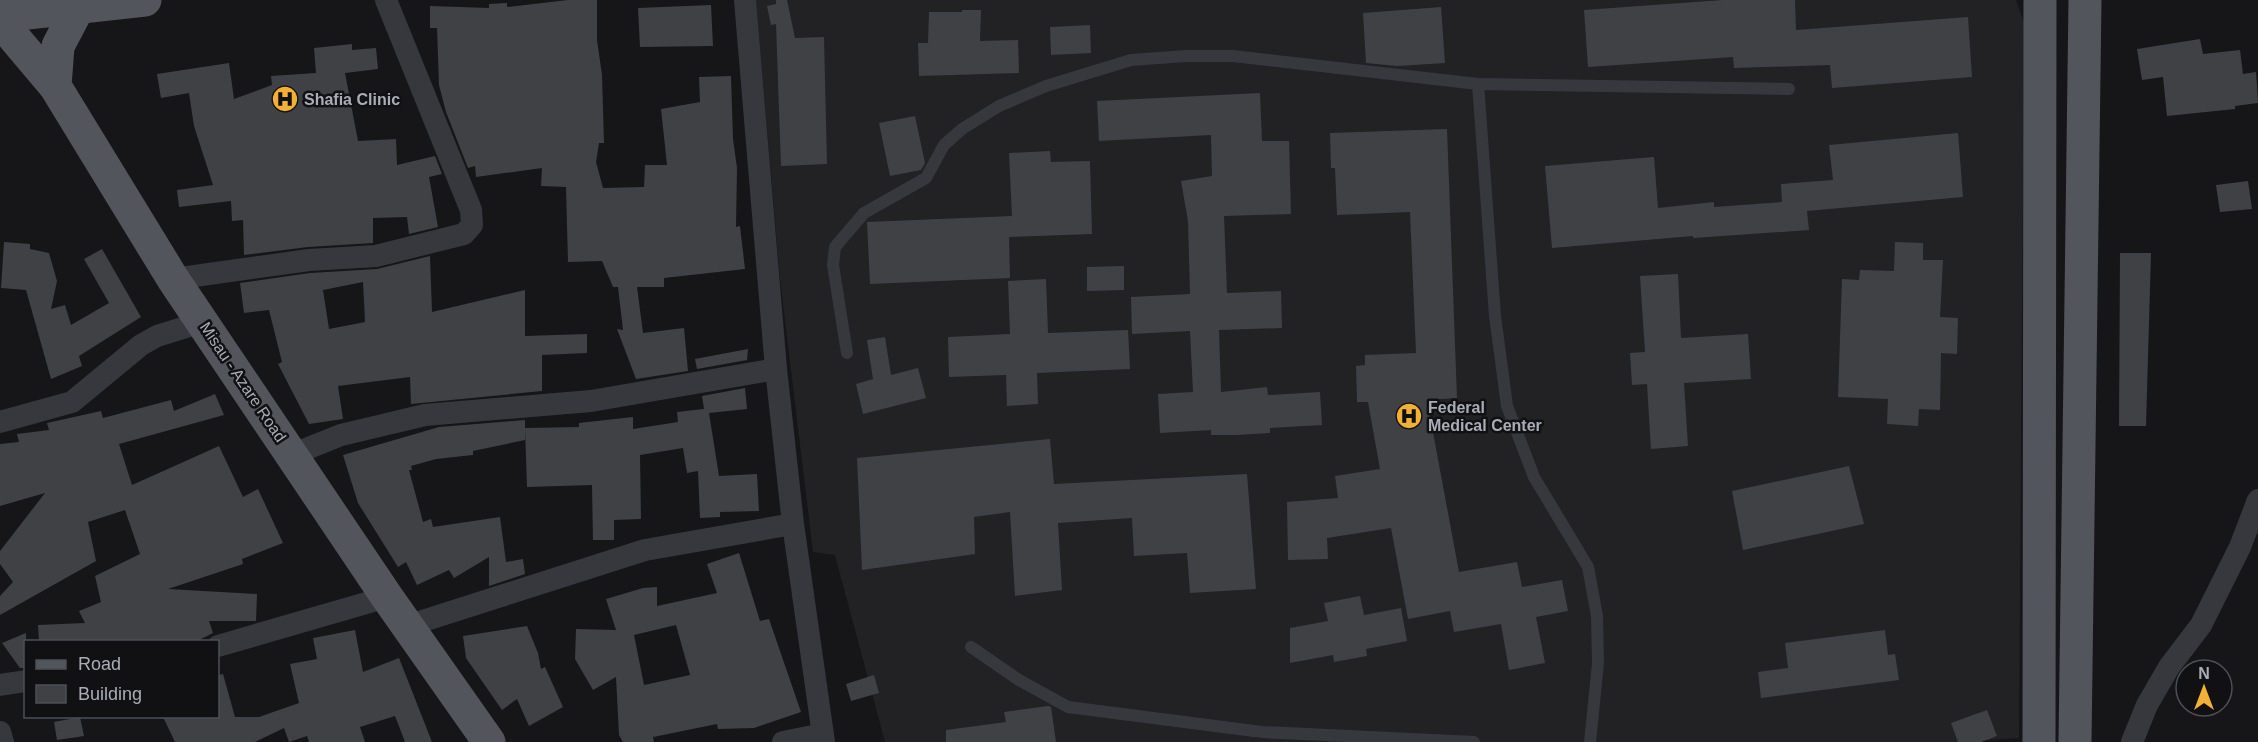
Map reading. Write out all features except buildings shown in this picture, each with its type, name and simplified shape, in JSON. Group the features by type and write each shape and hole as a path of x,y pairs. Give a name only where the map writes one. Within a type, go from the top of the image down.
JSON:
{"main road":[{"path":"0,16 145,0"},
{"path":"2039,742 2040,0"},
{"path":"2075,742 2085,0"},
{"path":"55,86 58,46 78,8"},
{"name":"Misau - Azare Road","path":"0,21 55,86 173,279 387,597 489,742"}],"street":[{"path":"173,279 309,260 376,256 464,234 472,225 471,210 386,0"},
{"path":"745,0 776,369 793,524 824,738 783,742"},
{"path":"3,416 72,402 141,345 157,336 202,322"},
{"path":"291,454 341,435 425,415 591,401 776,369"},
{"path":"2132,742 2147,705 2163,676 2201,625 2240,547 2258,500"},
{"path":"407,626 645,550 793,524"},
{"path":"219,646 387,597"},
{"path":"0,685 24,681"},
{"path":"0,732 3,742"}],"lane":[{"path":"847,353 833,265 835,247 864,213 884,204 926,178 944,145 962,129 999,106 1046,86 1131,60 1186,56 1233,56 1478,84 1789,89"},
{"path":"1478,84 1495,316 1507,406 1534,477 1588,567 1597,616 1598,663 1590,742"},
{"path":"971,647 1019,680 1068,707 1262,732 1474,742"}],"shaded area":[{"name":"Federal Medical Center","path":"756,0 2016,0 2024,23 2019,738 1962,742 885,742 835,555 813,552 780,279"}],"place":[{"name":"Shafia Clinic","path":"285,99"},
{"name":"Federal Medical Center","path":"1409,416"}]}
